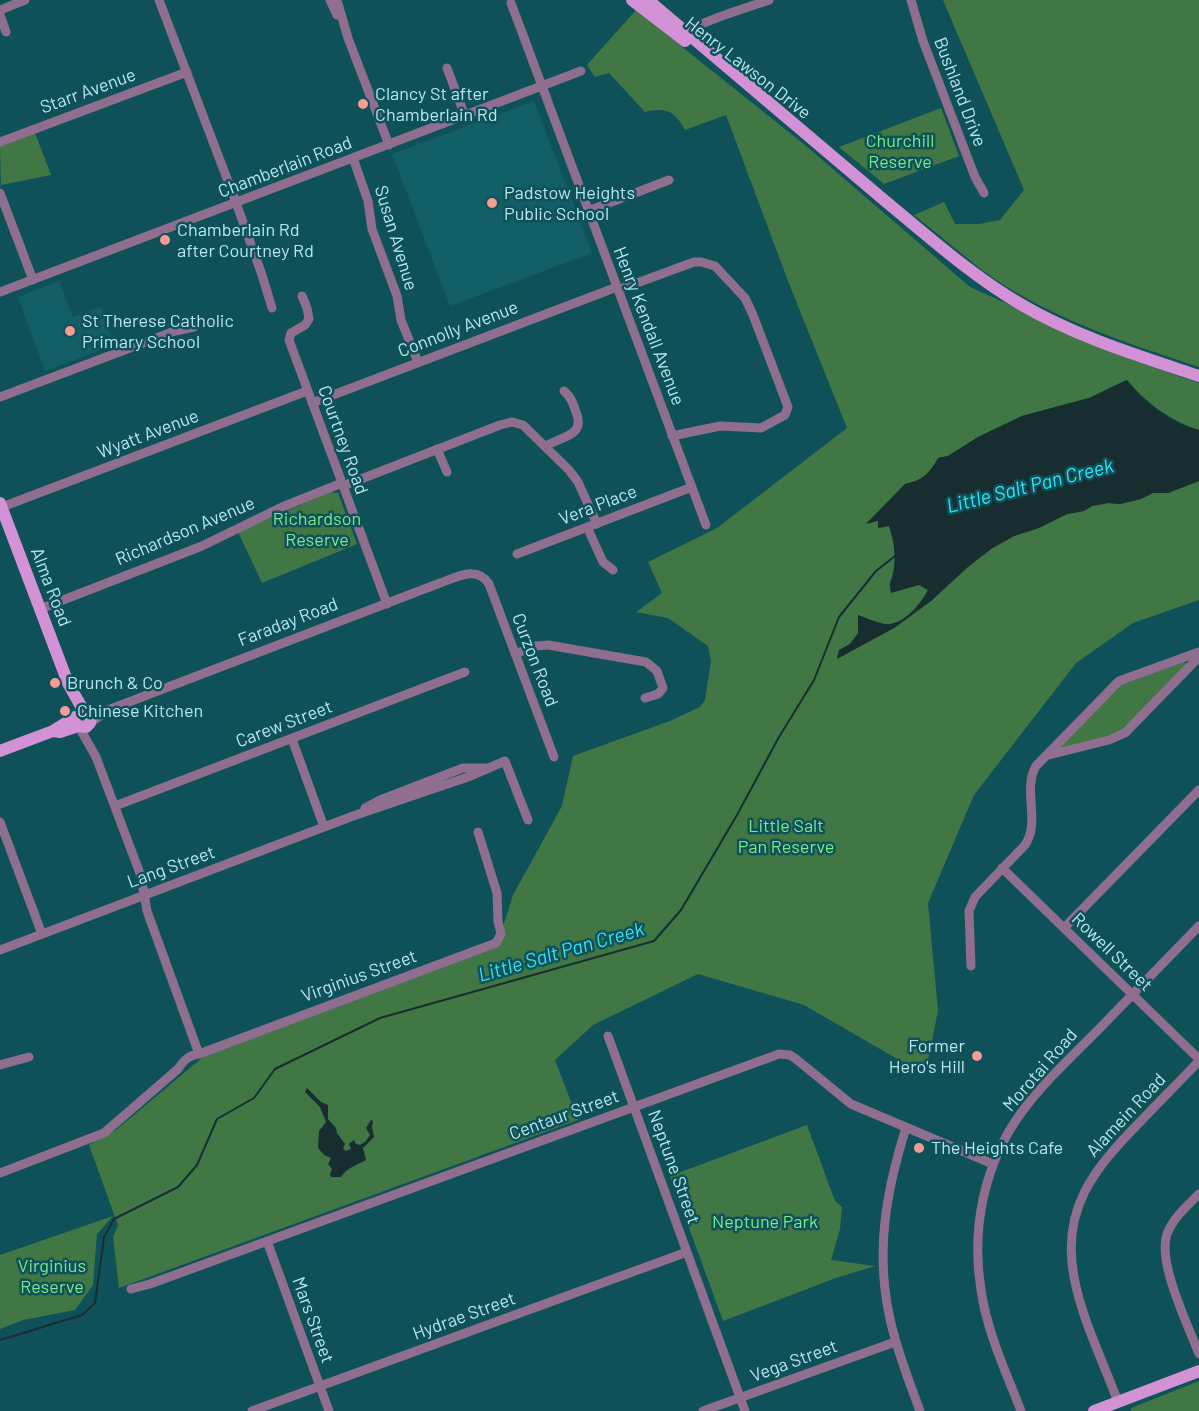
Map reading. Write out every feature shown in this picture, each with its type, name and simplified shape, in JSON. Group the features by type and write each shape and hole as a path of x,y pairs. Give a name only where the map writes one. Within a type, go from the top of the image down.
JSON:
{"main road":[{"name":"Henry Lawson Drive","path":"632,0 683,35 970,271 1005,295 1091,338 1199,376"},
{"name":"Henry Lawson Drive","path":"648,0 683,35"},
{"name":"Alma Road","path":"1,505 83,720"},
{"name":"Faraday Road","path":"2,751 53,731 60,732 83,720"},
{"path":"1094,1411 1199,1371"}],"street":[{"path":"0,10 25,0"},
{"path":"159,0 236,203 272,308"},
{"path":"330,0 348,39 388,145"},
{"path":"337,0 348,39"},
{"path":"683,35 768,0"},
{"name":"Bushland Drive","path":"911,0 928,53 972,169 984,193"},
{"name":"Henry Kendall Avenue","path":"511,3 706,525"},
{"path":"0,15 6,32"},
{"path":"447,68 465,116"},
{"name":"Chamberlain Road","path":"0,292 581,71"},
{"name":"Starr Avenue","path":"0,142 187,72"},
{"name":"Susan Avenue","path":"353,158 369,201 372,229 398,296 401,320 418,363"},
{"path":"588,211 669,180"},
{"path":"0,193 33,280"},
{"name":"Connolly Avenue","path":"312,403 617,289 694,262 708,264 715,267 734,285 748,303 788,407 785,415 765,427 720,426 672,436"},
{"name":"Courtney Road","path":"302,296 309,319 305,325 291,333 289,340 387,604"},
{"path":"0,397 175,331 194,327"},
{"name":"Wyatt Avenue","path":"1,505 307,391"},
{"path":"546,446 573,433 578,427 579,419 572,400 564,391"},
{"name":"Richardson Avenue","path":"40,609 202,546 282,507 512,422 523,425 573,474 597,524"},
{"path":"437,449 447,472"},
{"name":"Vera Place","path":"516,554 692,488"},
{"path":"587,527 603,562 613,570"},
{"name":"Faraday Road","path":"83,720 467,574 482,576"},
{"name":"Curzon Road","path":"482,576 491,589 554,757"},
{"path":"515,654 536,646 556,645 646,662 657,671 663,688 658,694 645,698"},
{"path":"971,966 970,906 979,893 1025,845 1030,836 1032,776 1036,766 1119,681 1199,652"},
{"path":"1045,756 1109,740 1125,733 1199,657"},
{"name":"Carew Street","path":"115,806 465,672"},
{"name":"Alma Road","path":"83,720 142,880 144,895"},
{"path":"292,738 324,827"},
{"name":"Lang Street","path":"0,950 353,816 431,791 505,761 528,820"},
{"path":"1064,928 1199,789"},
{"path":"0,822 42,934"},
{"name":"Virginius Street","path":"0,1173 104,1133 199,1053 496,943 501,934 496,889 478,832"},
{"name":"Rowell Street","path":"1002,868 1199,1060"},
{"path":"144,895 147,911 199,1053"},
{"name":"Morotai Road","path":"1021,1411 988,1321 979,1278 977,1241 986,1185 993,1164 1014,1123 1035,1095 1199,926"},
{"name":"Neptune Street","path":"608,1036 745,1411"},
{"name":"Centaur Street","path":"131,1289 773,1056 784,1054 796,1059 845,1100 993,1164"},
{"path":"0,1065 29,1057"},
{"name":"Alamein Road","path":"1118,1402 1081,1304 1074,1278 1071,1248 1076,1212 1086,1187 1101,1163 1199,1060"},
{"path":"906,1128 892,1174 884,1225 883,1255 885,1291 895,1342 920,1411"},
{"path":"1199,1194 1170,1226 1164,1253 1167,1269 1199,1354"},
{"name":"Mars Street","path":"267,1241 329,1411"},
{"name":"Hydrae Street","path":"252,1411 687,1252"},
{"name":"Vega Street","path":"703,1411 895,1342"}],"shaded area":[{"name":"Padstow Heights Public School","path":"534,101 592,253 450,306 392,154"},
{"name":"St Therese Catholic Primary School","path":"59,281 73,317 101,307 115,345 45,371 18,297"}],"green space":[{"path":"943,0 1199,0 1199,367 1086,327 1032,301 982,270 914,215 944,202 955,224 979,224 1000,220 1024,190"},
{"name":"Little Salt Pan Reserve","path":"636,10 805,145 970,287 1135,361 1199,383 1199,430 1159,410 1126,380 1089,398 1022,416 978,437 948,456 938,458 925,475 905,484 867,523 878,520 879,528 889,526 895,556 889,586 919,585 928,590 911,613 898,622 883,624 858,615 859,633 850,644 839,650 837,658 894,628 931,601 967,567 991,549 1014,536 1092,506 1120,504 1141,499 1153,493 1168,493 1199,481 1199,600 1133,623 1076,663 974,795 928,903 938,1011 925,1075 804,1005 698,974 593,1025 555,1060 578,1120 119,1288 113,1237 118,1225 89,1145 116,1130 203,1057 497,946 513,895 562,806 573,756 670,721 700,707 705,700 711,661 708,646 668,618 636,612 662,593 648,562 717,528 847,428 788,281 726,115 685,130 677,118 669,112 659,110 645,112 609,73 595,77 587,65"},
{"name":"Churchill Reserve","path":"941,108 959,156 884,184 839,147"},
{"path":"35,133 51,175 1,185 0,146"},
{"name":"Richardson Reserve","path":"330,492 338,493 357,544 262,583 238,532"},
{"path":"1184,662 1187,664 1128,727 1117,734 1059,749 1118,686"},
{"name":"Neptune Park","path":"807,1125 835,1201 842,1207 840,1229 831,1260 875,1266 836,1278 723,1321 670,1176"},
{"name":"Virginius Reserve","path":"113,1216 97,1234 93,1285 75,1310 23,1320 0,1329 0,1255"},
{"path":"1199,1381 1199,1411 1131,1411 1131,1408"}],"water":[{"path":"1127,380 1159,411 1199,430 1199,481 1168,493 1153,493 1141,499 1120,504 1108,503 1092,506 1014,536 991,549 931,601 894,628 837,659 839,650 850,644 858,633 858,615 885,624 898,622 911,613 928,590 919,585 891,593 895,553 889,526 878,528 878,521 866,524 905,484 925,475 938,458 948,456 978,437 1022,416 1089,398"},
{"path":"307,1088 321,1102 328,1105 328,1119 345,1144 343,1149 346,1151 351,1149 349,1144 354,1140 360,1145 366,1141 370,1135 366,1128 371,1120 373,1121 374,1137 363,1148 366,1160 341,1177 331,1177 332,1169 328,1164 331,1158 324,1155 318,1148 319,1131 326,1122 320,1107 305,1092"}],"waterway":[{"name":"Little Salt Pan Creek","path":"0,1340 82,1315 95,1303 104,1237 114,1219 178,1187 197,1165 217,1119 254,1098 275,1069 380,1018 654,941 681,910 737,815 779,737 814,680 839,617 876,571 895,556"}],"place":[{"name":"Clancy St after Chamberlain Rd","path":"363,104"},
{"name":"Padstow Heights Public School","path":"492,203"},
{"name":"Chamberlain Rd after Courtney Rd","path":"165,240"},
{"name":"St Therese Catholic Primary School","path":"70,331"},
{"name":"Brunch & Co","path":"55,683"},
{"name":"Chinese Kitchen","path":"65,711"},
{"name":"Former Hero's Hill","path":"977,1056"},
{"name":"The Heights Cafe","path":"919,1148"}]}
